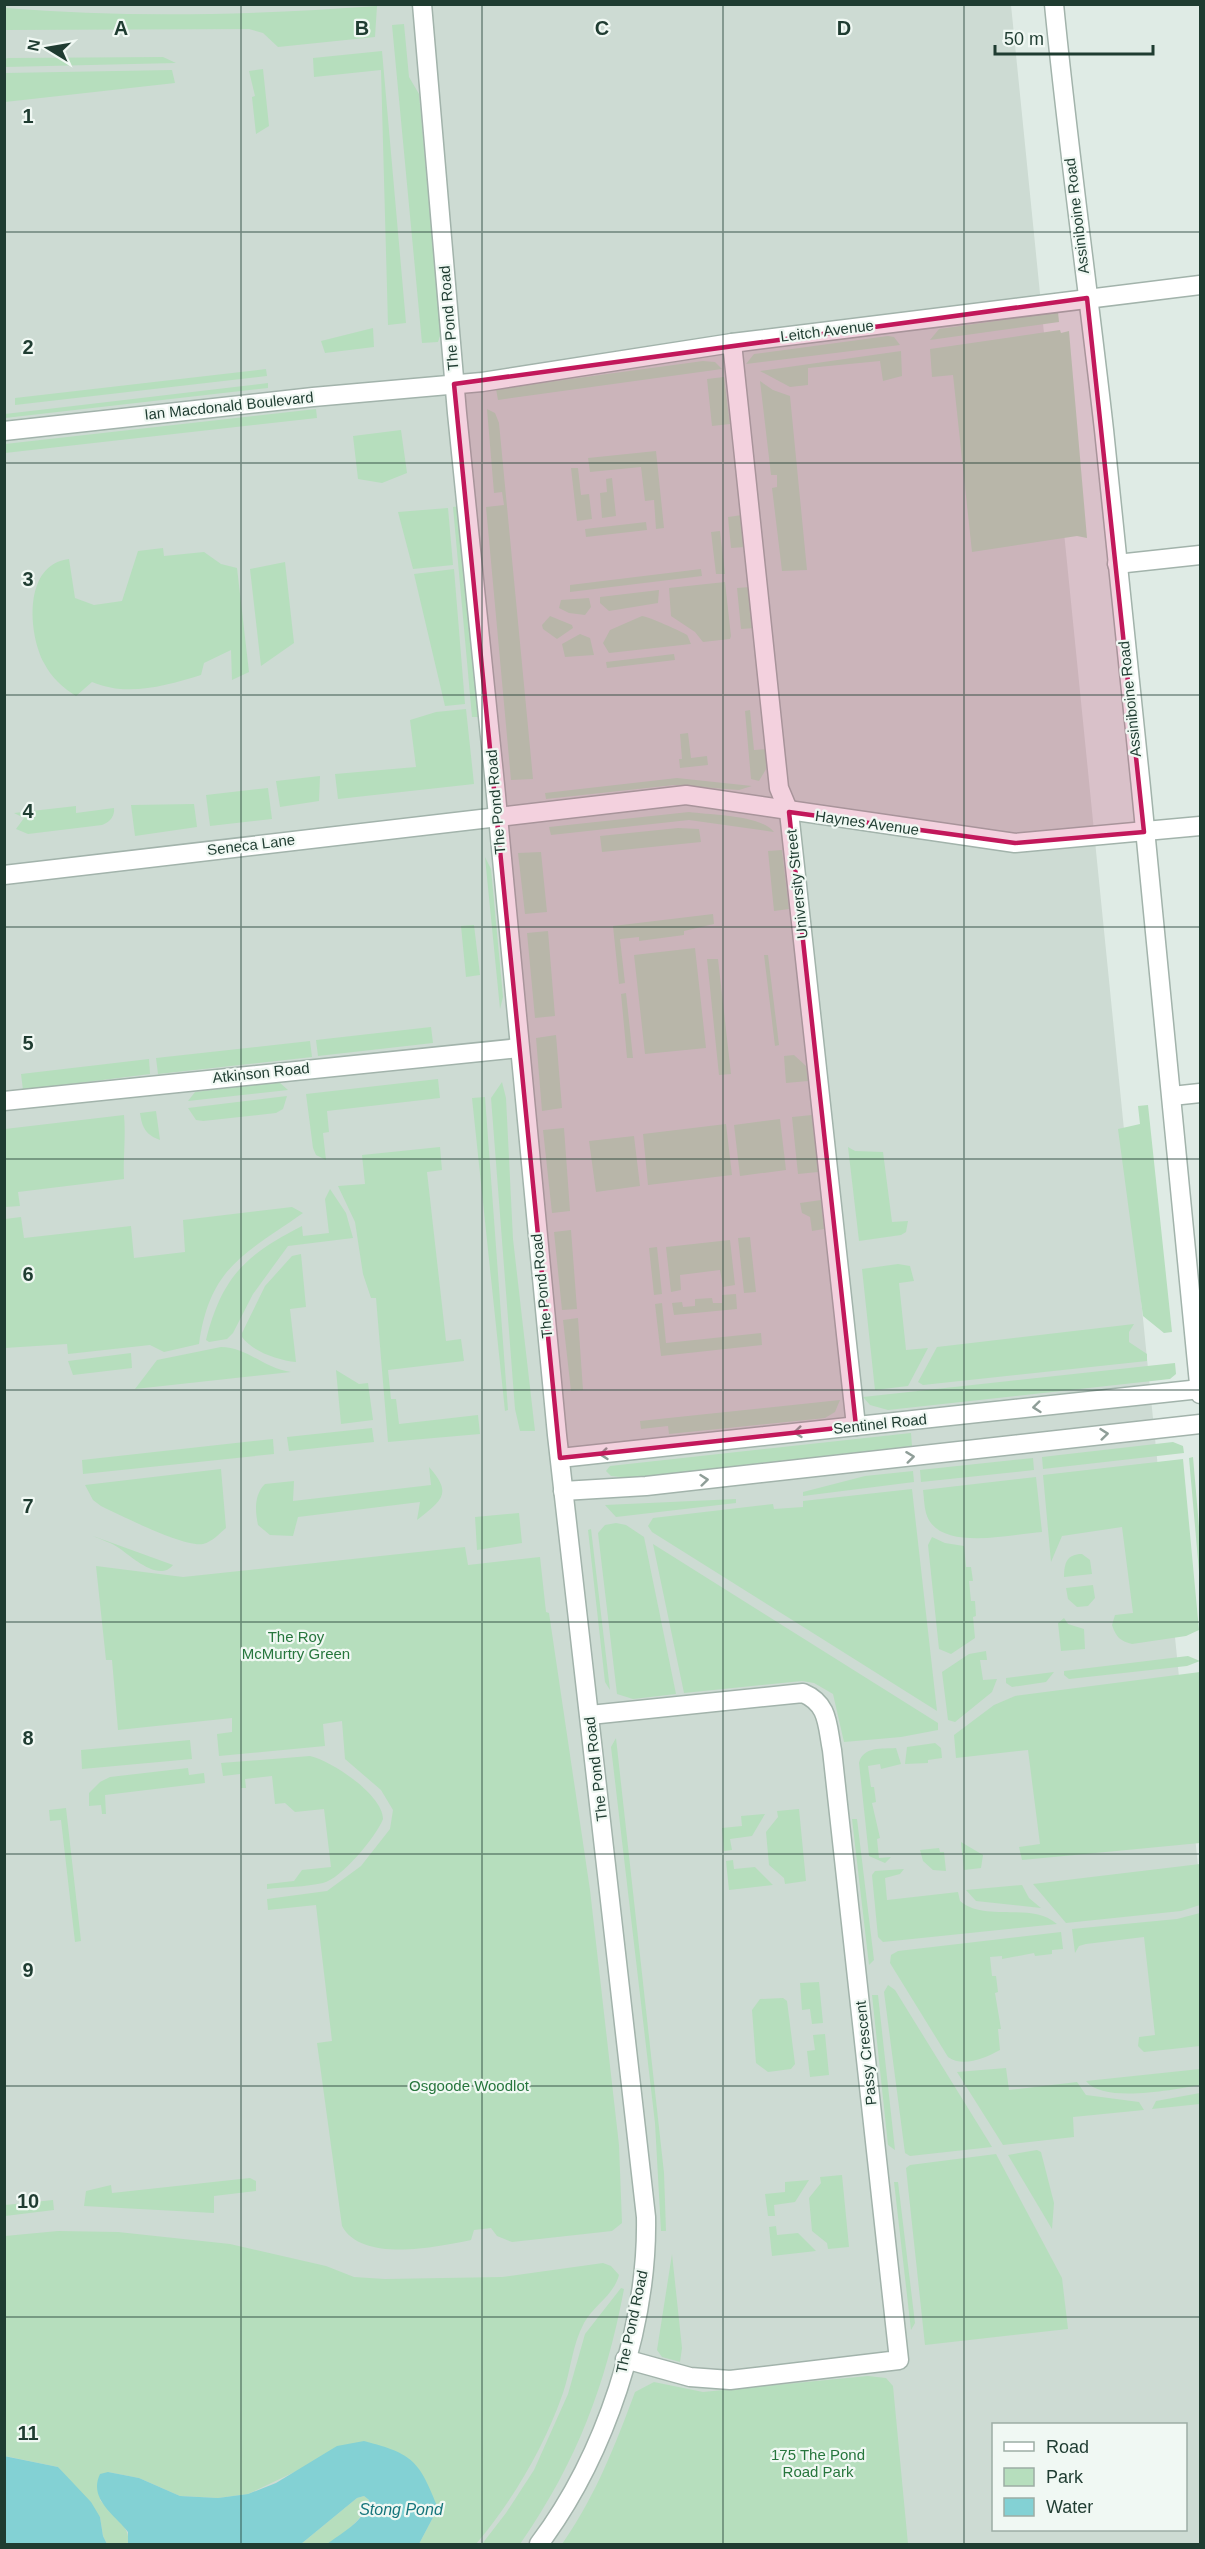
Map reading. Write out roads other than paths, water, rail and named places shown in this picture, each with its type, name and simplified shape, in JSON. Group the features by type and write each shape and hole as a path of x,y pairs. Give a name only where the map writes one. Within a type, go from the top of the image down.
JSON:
{"street":[{"name":"The Pond Road","path":"422,4 454,384 563,1491 646,2217 646,2246 641,2293 626,2359 600,2438 575,2487 539,2544"},
{"name":"Assiniboine Road","path":"1054,4 1117,564 1172,1096 1200,1395"},
{"name":"Leitch Avenue","path":"454,384 493,381 732,344 1200,285"},
{"name":"University Street","path":"732,344 779,788 789,812 856,1426"},
{"name":"Ian Macdonald Boulevard","path":"4,431 454,384"},
{"path":"1117,564 1200,555"},
{"name":"Haynes Avenue","path":"498,816 686,795 789,812 1015,843 1200,826"},
{"name":"Seneca Lane","path":"4,874 498,816"},
{"name":"Atkinson Road","path":"4,1101 305,1068 519,1048"},
{"path":"1172,1096 1200,1093"},
{"name":"Sentinel Road","path":"560,1458 1200,1389"},
{"path":"563,1491 680,1482 1200,1424"},
{"name":"Passy Crescent","path":"590,1715 802,1693 816,1699 824,1712 832,1750 899,2360 730,2380 690,2377 626,2359"}],"water":[{"name":"Stong Pond","path":"364,2441 394,2450 404,2456 413,2462 425,2480 438,2508 419,2544 327,2544 363,2514 369,2500 364,2496 357,2498 301,2544 128,2544 128,2532 105,2506 97,2491 100,2474 108,2472 139,2478 180,2496 218,2498 248,2494 276,2483 337,2446"},
{"path":"4,2456 58,2467 91,2502 100,2517 103,2536 107,2544 5,2544"}],"park label":[{"name":"The Roy McMurtry Green","path":"296,1646"},
{"name":"Osgoode Woodlot","path":"469,2086"},
{"name":"175 The Pond Road Park","path":"818,2464"}]}
